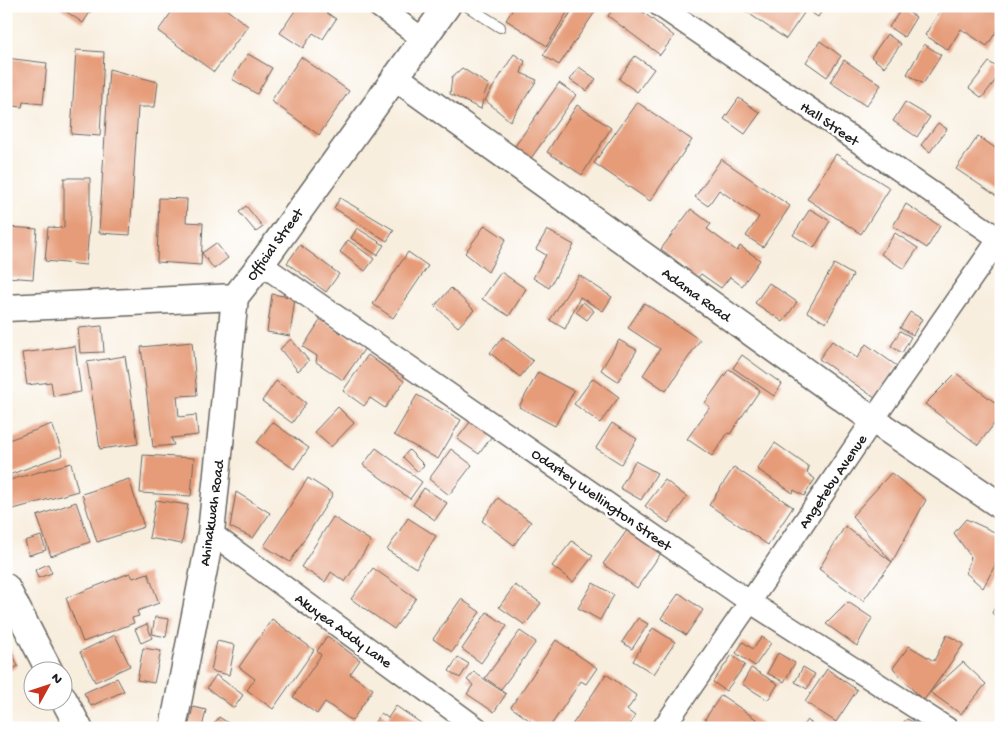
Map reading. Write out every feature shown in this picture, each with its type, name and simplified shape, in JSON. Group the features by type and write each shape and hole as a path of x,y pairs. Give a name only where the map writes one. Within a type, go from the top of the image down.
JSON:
{"street":[{"path":"378,6 423,39"},
{"name":"Official Street","path":"235,297 448,6"},
{"name":"Hall Street","path":"660,6 1000,238"},
{"name":"Adama Road","path":"395,77 873,420 1001,506"},
{"name":"Angetebu Avenue","path":"663,728 873,420 1000,238"},
{"name":"Odartey Wellington Street","path":"261,264 750,602 947,728"},
{"path":"6,308 235,297"},
{"name":"Ahinakwah Road","path":"173,728 211,533 235,297"},
{"name":"Akuyea Addy Lane","path":"211,533 477,728"},
{"path":"6,587 45,662"},
{"path":"70,712 79,728"}],"lane":[{"path":"466,6 500,27"}],"building":[{"path":"58,6 94,6 83,23"},
{"path":"176,6 222,6 248,26 214,72 158,31"},
{"path":"298,6 317,6 336,19 323,39 313,33 303,48 280,33"},
{"path":"515,6 571,6 547,46 506,20"},
{"path":"575,6 599,6 559,65 543,55"},
{"path":"615,6 635,6 674,36 660,55 608,16"},
{"path":"738,6 795,6 804,13 786,39"},
{"path":"801,6 825,6 818,17"},
{"path":"943,6 988,6 1001,14 1001,24 987,46 961,29 948,50 925,35"},
{"path":"902,8 916,17 904,37 889,27"},
{"path":"887,34 901,44 884,67 871,57"},
{"path":"820,41 841,56 827,77 806,62"},
{"path":"924,44 941,55 923,84 907,74"},
{"path":"76,50 104,52 100,136 71,134"},
{"path":"248,54 272,68 257,94 232,79"},
{"path":"514,54 525,61 521,73 537,80 510,121 485,100"},
{"path":"635,56 654,69 637,92 619,79"},
{"path":"301,57 349,91 319,135 271,101"},
{"path":"6,58 47,63 43,104 23,102 22,107 6,105"},
{"path":"844,60 881,85 866,106 830,82"},
{"path":"989,62 1001,70 1001,73 982,98 969,88"},
{"path":"579,67 596,79 587,91 570,80"},
{"path":"462,68 489,85 484,95 481,109 450,94 452,77"},
{"path":"109,69 158,82 155,107 138,107 130,235 99,233"},
{"path":"559,83 576,95 529,161 513,149"},
{"path":"739,98 760,113 745,134 724,119"},
{"path":"637,102 692,140 650,201 594,163"},
{"path":"905,102 930,117 917,137 893,121"},
{"path":"577,105 611,128 582,175 547,152"},
{"path":"938,123 947,129 930,152 921,145"},
{"path":"978,136 1001,152 1001,199 956,169"},
{"path":"836,154 890,188 861,234 807,199"},
{"path":"721,159 790,206 763,247 746,236 759,217 719,190 708,206 695,197"},
{"path":"64,178 90,178 90,216 86,265 45,261 48,227 64,228"},
{"path":"159,198 187,199 186,222 203,223 201,265 157,262"},
{"path":"340,198 394,230 387,241 334,208"},
{"path":"906,204 940,226 927,248 893,226"},
{"path":"246,206 263,227 256,232 239,212"},
{"path":"691,209 711,224 707,229 737,251 740,246 760,260 742,286 730,277 721,288 701,274 695,281 684,273 687,269 661,249"},
{"path":"810,209 830,221 814,248 793,235"},
{"path":"485,225 506,239 488,272 465,253"},
{"path":"8,227 37,229 33,279 6,277 6,232 8,232"},
{"path":"357,228 384,245 377,255 351,238"},
{"path":"547,230 574,245 549,288 533,278 546,255 536,249"},
{"path":"895,233 918,248 904,269 881,254"},
{"path":"348,240 374,259 365,271 340,252"},
{"path":"216,243 228,258 214,269 202,253"},
{"path":"300,245 339,274 326,292 287,263"},
{"path":"408,252 428,266 393,318 373,304"},
{"path":"834,264 853,275 826,323 807,312"},
{"path":"501,272 526,289 509,316 482,299"},
{"path":"579,275 612,297 603,311 580,297 565,329 550,320"},
{"path":"769,283 797,302 783,322 755,303"},
{"path":"451,288 474,310 458,327 435,306"},
{"path":"272,294 295,298 290,336 267,332"},
{"path":"583,302 594,311 587,320 576,312"},
{"path":"644,303 700,340 666,391 643,375 660,349 628,328"},
{"path":"910,312 922,319 913,335 900,328"},
{"path":"321,319 365,348 343,380 316,362 317,356 303,347"},
{"path":"102,326 104,352 80,353 78,328"},
{"path":"900,331 911,337 902,353 891,346"},
{"path":"503,337 533,361 520,377 490,353"},
{"path":"291,339 309,361 298,371 280,349"},
{"path":"619,340 637,350 618,381 601,370"},
{"path":"832,341 857,358 866,344 897,366 875,398 819,359"},
{"path":"192,342 197,395 177,396 179,417 196,415 198,435 171,438 174,445 153,447 141,347"},
{"path":"75,346 81,392 53,396 51,382 27,385 22,353"},
{"path":"368,355 404,381 385,408 370,398 364,406 343,391"},
{"path":"742,355 782,384 774,396 733,368"},
{"path":"125,356 138,444 100,449 87,362"},
{"path":"729,369 760,390 730,434 728,433 712,456 687,439 710,407 705,403"},
{"path":"538,372 574,391 555,426 519,407"},
{"path":"956,373 1001,407 1001,415 978,445 925,404"},
{"path":"593,378 619,397 600,423 574,404"},
{"path":"276,381 306,403 292,423 262,401"},
{"path":"417,395 461,420 438,459 394,435"},
{"path":"338,407 354,423 331,447 314,432"},
{"path":"474,417 495,432 479,454 457,439"},
{"path":"272,422 309,448 294,469 257,443"},
{"path":"612,423 637,439 621,464 596,448"},
{"path":"52,424 63,455 6,476 6,441"},
{"path":"775,443 809,467 807,473 815,479 804,496 794,490 793,493 757,469"},
{"path":"376,448 422,482 410,499 363,465"},
{"path":"451,449 472,465 449,495 429,479"},
{"path":"409,450 424,465 418,472 403,457"},
{"path":"143,455 194,458 191,496 140,493"},
{"path":"635,461 657,473 641,500 620,488"},
{"path":"71,463 78,491 10,510 6,498 6,481"},
{"path":"734,467 793,507 768,545 709,505"},
{"path":"891,473 926,500 892,562 852,516"},
{"path":"308,478 333,494 290,562 264,546"},
{"path":"129,479 144,527 97,542 82,494"},
{"path":"665,480 687,497 668,523 645,506"},
{"path":"424,488 447,503 435,520 413,505"},
{"path":"236,492 270,513 253,538 230,527"},
{"path":"498,498 531,522 514,545 482,521"},
{"path":"156,500 188,505 182,544 149,538"},
{"path":"76,502 90,542 51,556 37,516"},
{"path":"333,517 371,541 345,582 331,572 325,582 301,567"},
{"path":"408,518 436,536 416,568 387,550"},
{"path":"966,519 1001,535 1001,554 983,588 966,573 971,557 954,533"},
{"path":"845,526 892,562 863,601 819,569"},
{"path":"628,529 661,553 637,588 603,564"},
{"path":"41,536 46,550 29,555 25,541"},
{"path":"572,541 593,556 573,582 552,566"},
{"path":"48,564 52,573 38,578 35,570"},
{"path":"373,568 416,598 394,629 351,599"},
{"path":"130,573 133,578 148,573 159,603 137,611 139,616 132,618 134,623 83,642 66,598"},
{"path":"593,583 614,595 600,620 578,608"},
{"path":"515,585 541,603 525,625 499,607"},
{"path":"679,593 703,610 686,635 661,618"},
{"path":"1001,596 1001,621 992,613"},
{"path":"461,599 480,612 452,652 433,639"},
{"path":"848,602 872,618 857,646 826,624"},
{"path":"487,612 507,626 481,663 462,649"},
{"path":"155,617 169,619 166,637 152,634"},
{"path":"638,618 648,624 632,649 622,642"},
{"path":"272,619 314,650 273,709 247,690 255,679 239,667"},
{"path":"147,624 152,638 141,643 135,629"},
{"path":"653,628 675,642 654,674 633,661"},
{"path":"520,631 536,642 501,689 485,678"},
{"path":"115,635 130,666 95,682 80,652"},
{"path":"947,635 964,644 923,701 893,668 909,646 934,661"},
{"path":"327,636 360,660 350,674 373,689 352,721 325,702 317,714 293,697 321,655 317,651"},
{"path":"762,637 771,643 755,666 736,653 743,642 753,649"},
{"path":"6,639 18,666 6,673"},
{"path":"556,640 597,668 586,684 581,681 549,728 540,728 511,707"},
{"path":"217,641 235,645 229,675 211,671"},
{"path":"143,648 161,651 154,683 137,680"},
{"path":"778,653 795,663 784,682 767,673"},
{"path":"732,655 745,665 726,691 713,682"},
{"path":"458,657 469,664 460,678 449,671"},
{"path":"963,662 986,684 961,714 930,692"},
{"path":"803,667 815,674 807,689 795,682"},
{"path":"751,668 778,684 768,700 742,684"},
{"path":"827,669 857,690 836,722 805,702"},
{"path":"474,672 506,694 494,712 467,694 473,685 467,680"},
{"path":"606,674 637,696 627,710 635,716 628,728 570,728"},
{"path":"216,675 243,695 234,708 207,688"},
{"path":"117,678 124,691 91,706 84,693"},
{"path":"721,695 769,728 717,728 705,719"},
{"path":"396,706 428,728 371,728 381,713 388,718"},
{"path":"193,707 206,710 202,728 188,728"},
{"path":"219,717 236,728 211,728"},
{"path":"907,719 926,728 897,728"},
{"path":"807,720 814,725 812,728 801,728"}]}
